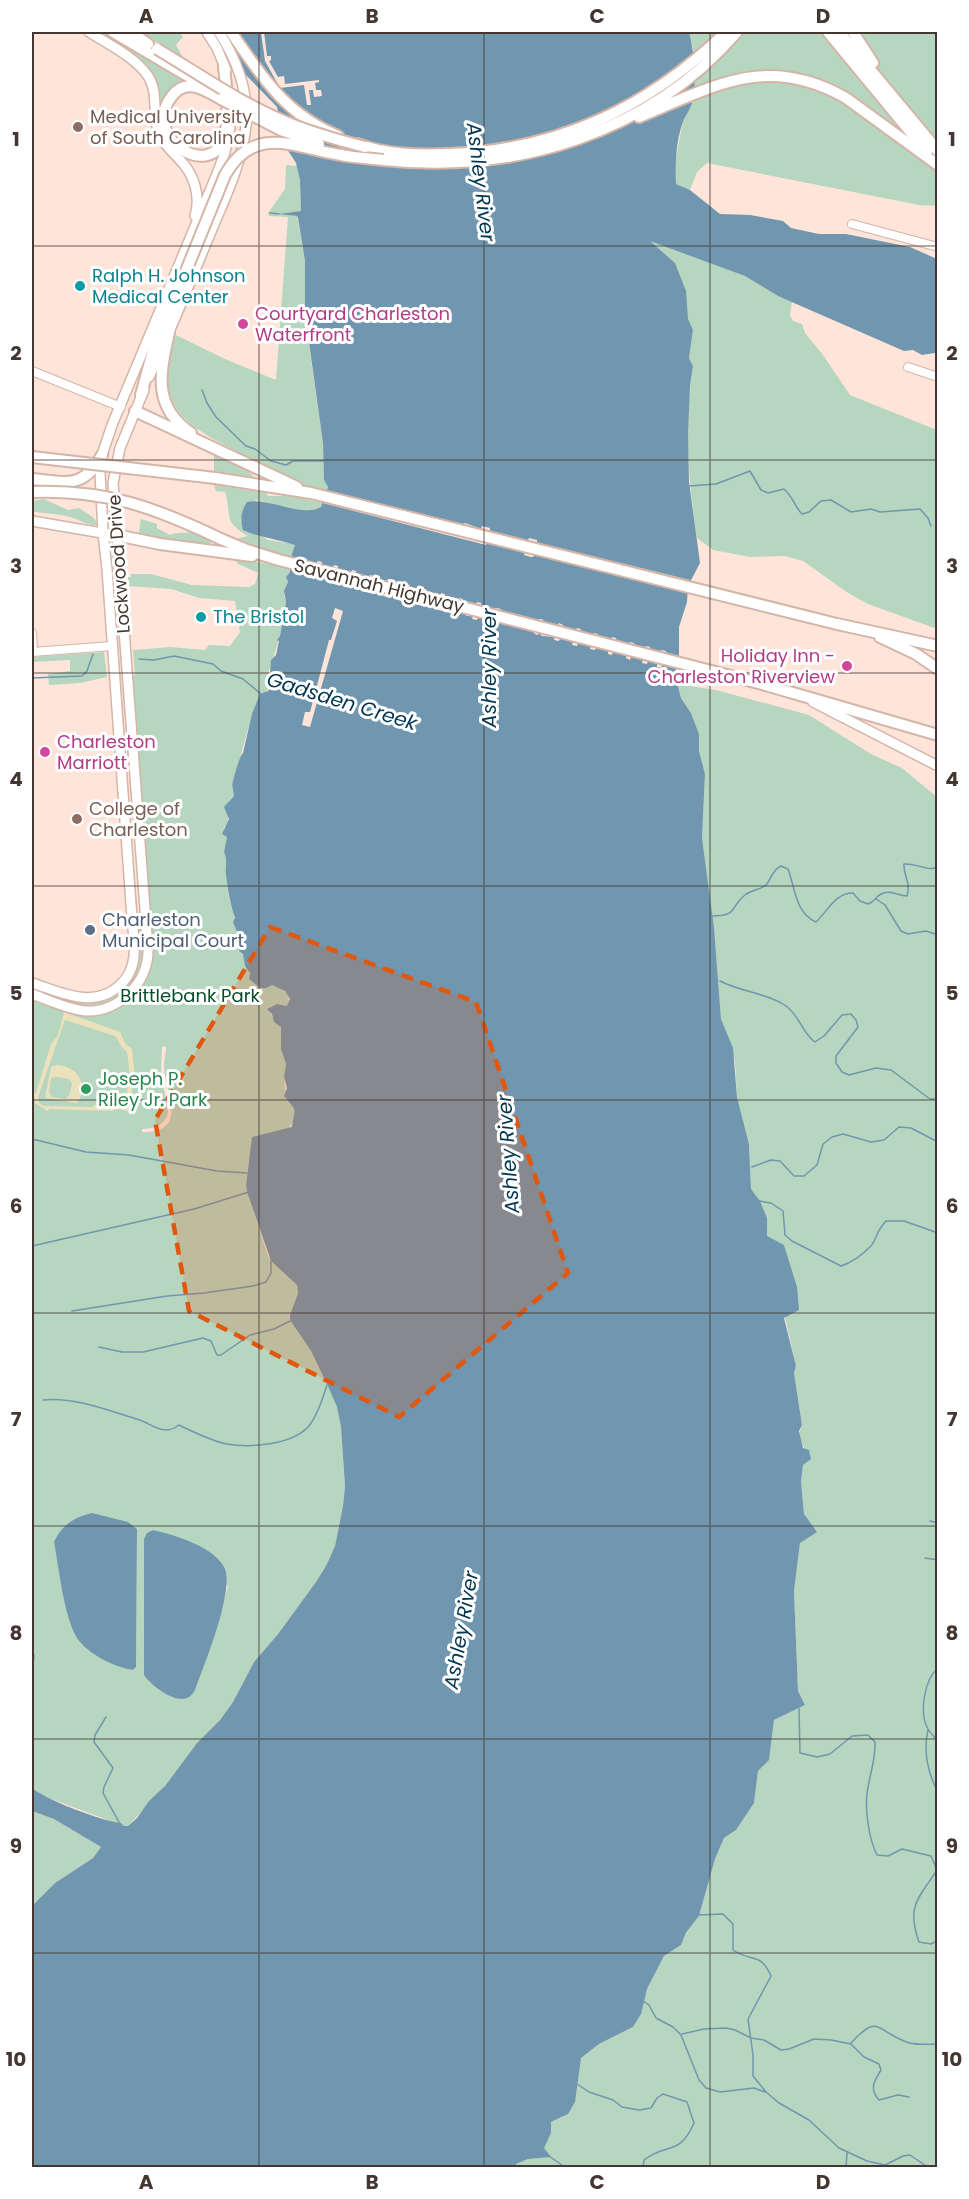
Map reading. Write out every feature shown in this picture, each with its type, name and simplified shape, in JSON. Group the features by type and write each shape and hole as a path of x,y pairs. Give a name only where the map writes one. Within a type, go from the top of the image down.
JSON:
{"highway":[{"path":"113,32 152,49"},
{"path":"124,32 283,121 320,135 365,147 433,154 472,153 530,144 567,134 620,111 653,92 699,57 726,32"},
{"path":"131,32 221,99"},
{"path":"231,32 272,89 290,107 325,130 365,147"},
{"path":"594,134 628,117 678,86 715,55 737,32"},
{"path":"828,32 918,142 938,163"},
{"path":"839,32 922,135 938,151"},
{"path":"853,32 922,135"},
{"path":"225,66 228,110 225,136 216,150 202,156 186,153 175,145 167,133 164,120 165,107 180,88 193,86 221,99 264,122 300,138 383,160"},
{"path":"141,395 153,351 225,175 233,163 250,148 272,141 342,156 383,160 442,163 481,161 538,152 594,134 723,83 746,77 774,75 801,78 831,89 938,163"},
{"path":"169,333 161,377 165,400 172,416 183,427 214,447"},
{"path":"135,411 313,494"},
{"path":"32,479 68,482 81,479 94,470 102,455"},
{"path":"32,457 215,478 313,494 700,588 837,624 938,646"},
{"name":"Savannah Highway","path":"32,492 66,492 118,498 160,511 221,539 279,560 792,692 938,735"},
{"path":"116,535 160,544 279,560"},
{"path":"837,624 882,638 916,654 938,669"}],"main road":[{"path":"89,32 141,68 152,83 159,133 166,146 188,169 196,190 197,211 186,248"},
{"name":"Lockwood Drive","path":"32,983 77,998 90,999 116,989 127,978 133,963 132,918 100,472 102,455 121,406 225,152 231,123 230,85 225,66 207,32"},
{"name":"Lockwood Drive","path":"32,994 86,1011 103,1008 123,999 137,984 146,965 148,954 113,483 120,448 233,176 242,148 246,124 245,100 238,69 219,32"},
{"path":"141,395 136,397 133,391 147,345"},
{"path":"121,406 135,411"},
{"path":"32,521 116,535"},
{"path":"107,569 118,569"},
{"path":"112,646 125,646"},
{"path":"792,692 938,766"},
{"path":"118,718 130,718"},
{"path":"122,778 135,777"},
{"path":"126,833 139,832"},
{"path":"132,918 145,917"},
{"path":"44,998 48,988"}],"street":[{"path":"852,224 938,247"},
{"path":"908,367 938,377"},
{"path":"32,371 121,406"},
{"path":"32,633 32,652 112,646"}],"highlighted area":[{"path":"270,927 476,1002 568,1273 399,1417 189,1311 155,1120"}],"green space":[{"path":"94,32 103,32 188,82 162,106 159,106 157,87"},
{"path":"139,32 179,32 183,37 176,45 184,59"},
{"path":"689,32 937,32 937,206 919,205 707,163 697,172 690,190 676,184 675,162 683,121 691,106 693,49"},
{"path":"286,165 297,166 300,180 301,211 282,214 297,216 305,261 308,339 323,443 324,480 328,487 326,492 274,473 194,426 181,414 172,400 168,383 169,362 176,335 276,380 288,217 269,216 268,213 285,189"},
{"path":"648,239 745,276 778,296 792,301 790,315 793,321 802,324 805,333 850,395 937,430 937,629 868,604 848,593 803,561 784,556 750,557 713,550 697,538 688,452 693,366 689,358 693,330"},
{"path":"214,454 249,472 254,477 214,471"},
{"path":"214,485 266,493 268,496 291,496 323,503 321,507 307,510 256,500 243,509 241,522 268,540 295,544 292,558 238,542 239,538 248,536 234,526 229,517 225,492 216,491"},
{"path":"44,499 68,510 79,508 94,518 98,525 62,515 32,511 32,501"},
{"path":"141,519 157,524 157,528 170,535 214,531 210,545 220,547 140,536"},
{"name":"Brittlebank Park","path":"244,559 289,568 290,572 286,577 288,582 284,595 286,602 280,636 267,677 270,687 248,729 234,780 234,796 227,806 228,820 224,828 227,837 224,852 228,860 226,873 229,898 240,939 239,951 246,960 253,981 257,985 264,988 272,984 284,991 289,999 287,1006 277,1004 270,1007 273,1018 281,1026 282,1053 286,1064 284,1077 286,1099 293,1107 295,1116 291,1125 275,1142 249,1161 246,1185 268,1256 297,1285 298,1293 290,1320 311,1351 337,1407 341,1427 345,1486 335,1546 316,1582 278,1634 254,1662 233,1702 220,1720 197,1743 165,1786 128,1826 124,1826 43,1796 32,1787 32,997 76,1012 110,1009 146,972 134,727 137,723 129,655 131,655 135,676 133,650 170,647 205,650 209,645 230,646 240,632 235,601 199,598 171,589 128,586 128,577 131,577 131,574 151,574 192,585 249,587 255,584 258,573 236,561","holes":["166,1046 164,1066 170,1099 170,1118 166,1126 142,1132 142,1129 161,1124 168,1114 161,1071 162,1047","137,1529 136,1667 133,1670 78,1639 70,1622 54,1542","153,1530 202,1547 228,1586 195,1690"]},
{"path":"104,652 107,677 80,683 49,685 48,674 70,671 70,660 32,662 32,657"},
{"path":"677,684 716,690 809,715 871,754 902,768 937,797 937,2167 516,2168 516,2164 528,2159 550,2157 543,2149 551,2133 551,2122 562,2117 581,2058 599,2044 633,2027 647,1989 664,1956 681,1945 699,1916 715,1859 724,1838 736,1830 754,1803 758,1771 769,1759 774,1720 805,1705 798,1691 794,1591 804,1514 801,1482 803,1465 811,1458 800,1438 802,1425 794,1373 796,1366 767,1236 767,1218 760,1201 751,1189 749,1144 737,1097 735,1061 721,1020 714,927 702,838 705,774 699,751 699,734 691,713 681,698"},
{"path":"140,924 144,954 142,966 134,984 125,994 114,1001 88,1007 62,1002 50,996 50,993 77,1000 124,986 136,925"},
{"path":"32,1811 54,1819 101,1847 93,1858 55,1883 32,1906"}],"sand":[{"path":"64,1012 120,1032 125,1043 132,1049 135,1076 128,1111 50,1109 47,1111 35,1103 34,1093 36,1093 51,1044 58,1035","holes":["65,1020 115,1036 127,1052 130,1076 124,1106 96,1104 92,1107 44,1106 39,1103 38,1097"]},
{"path":"64,1066 80,1078 82,1090 77,1103 45,1098 51,1067","holes":["51,1078 69,1079 72,1083 70,1094 66,1099 52,1097 49,1093"]}],"water":[{"name":"Ashley River","path":"228,32 689,32 695,79 691,106 679,135 676,184 690,190 720,214 750,215 783,221 791,228 819,234 846,234 910,247 937,259 937,354 922,355 913,350 904,351 778,296 745,276 650,241 675,263 686,291 688,319 693,330 689,358 693,366 688,434 689,482 700,563 688,586 687,602 679,627 679,654 675,675 681,698 691,713 699,734 699,751 705,774 702,838 714,927 721,1019 733,1048 737,1097 749,1144 751,1189 760,1201 767,1218 767,1236 784,1245 797,1287 799,1310 784,1318 796,1366 794,1373 802,1425 799,1431 803,1448 809,1450 811,1459 803,1465 801,1482 804,1514 817,1532 800,1543 794,1591 798,1691 805,1705 774,1720 769,1760 758,1771 754,1803 736,1830 724,1838 715,1859 699,1916 686,1933 681,1945 664,1956 647,1989 641,2014 633,2027 599,2044 581,2058 575,2102 568,2114 551,2122 551,2133 544,2148 551,2157 528,2159 516,2164 516,2167 32,2167 32,1906 55,1883 93,1858 101,1847 54,1819 32,1811 32,1787 59,1803 101,1819 121,1823 124,1826 128,1826 137,1818 149,1801 165,1786 197,1743 220,1720 233,1702 254,1662 278,1634 316,1582 335,1546 345,1486 341,1427 337,1407 311,1351 290,1320 298,1293 297,1285 271,1261 246,1185 252,1137 292,1127 294,1110 284,1096 287,1088 284,1077 286,1064 281,1049 281,1027 274,1022 272,1014 267,1009 277,1004 287,1006 290,999 285,991 272,985 260,988 249,979 250,973 245,966 243,954 239,951 240,939 233,922 235,918 226,875 224,852 227,837 222,834 229,819 224,807 234,796 232,783 243,753 252,714 260,694 270,688 267,677 279,641 277,640 280,636 286,602 284,591 288,582 286,577 290,572 289,563 295,545 243,530 242,515 247,502 256,501 295,509 313,510 321,507 328,487 324,480 323,443 305,314 305,261 298,218 279,214 301,211 300,180 296,163 287,149 277,107 245,74"},
{"path":"92,1513 128,1522 137,1529 136,1667 133,1670 102,1659 82,1644 72,1629 65,1605 54,1542 69,1523"},
{"path":"153,1530 194,1543 213,1554 225,1569 227,1580 217,1629 195,1690 190,1697 183,1699 164,1693 144,1675 144,1539 147,1533"}],"pier":[{"path":"261,32 264,32 267,56 271,56 269,61 278,77 284,76 285,84 319,80 315,83 316,90 321,90 322,96 314,97 313,90 309,90 311,105 307,105 304,85 280,88 265,61"},
{"path":"324,490 465,523 481,529 482,526 490,528 490,531 528,540 529,538 537,540 537,543 694,581 691,587 552,558 551,560 535,554 531,557 524,555 525,552 487,542 486,545 319,502"},
{"path":"289,557 302,560 303,557 316,564 318,561 322,562 322,565 333,568 334,565 338,566 338,569 351,573 352,570 356,571 356,574 374,576 374,579 386,582 388,579 392,580 391,583 404,587 405,584 410,585 409,588 422,591 423,588 427,592 440,596 441,593 445,594 445,597 463,599 463,602 476,605 477,602 491,609 498,608 502,612 535,620 542,619 547,624 558,626 559,623 563,625 563,628 575,631 577,628 581,629 580,632 598,634 598,637 611,640 612,637 616,638 616,641 629,645 630,642 634,643 634,646 645,649 646,646 650,647 650,650 661,653 661,650 666,651 665,654 681,658 678,669 662,665 661,668 657,667 657,664 648,661 647,664 642,663 643,660 631,657 630,660 626,658 626,655 613,652 612,655 608,654 608,651 590,649 591,646 578,643 577,646 572,645 573,642 560,638 559,641 554,640 555,637 542,636 539,633 538,635 532,631 500,623 497,626 493,625 492,621 478,617 477,620 472,619 473,616 466,616 460,612 459,615 454,614 455,611 442,608 441,611 437,607 424,603 423,606 419,605 419,602 401,600 401,597 389,594 387,597 383,596 384,593 371,589 370,592 366,591 366,588 348,586 348,584 335,580 334,583 330,582 330,579 319,576 318,579 304,572 303,575 299,574 299,571 286,568"},
{"path":"335,608 343,611 310,727 302,725 305,712 310,712 329,640 331,640 337,621 332,618"}],"waterway":[{"path":"270,213 279,214"},
{"path":"202,390 216,417 246,446 255,449 271,461 286,465 293,461 324,461"},
{"path":"689,486 716,484 750,471 761,490 768,493 784,489 802,514 809,512 821,501 831,500 851,512 871,509 880,512 920,509 928,518 931,526"},
{"name":"Gadsden Creek","path":"32,678 82,676 87,671 93,654"},
{"name":"Gadsden Creek","path":"139,659 154,660 174,656 213,664 221,671 243,679 261,694"},
{"path":"711,916 730,913 745,895 766,885 781,866 788,869 800,906 809,918 816,922 837,899 847,894 853,893 860,901 868,904 884,893 891,892 907,896 908,886 904,864 938,867"},
{"path":"876,899 885,905 901,931 908,934 926,931 938,935"},
{"path":"720,981 771,998 786,1006 815,1042 824,1036 842,1015 851,1014 858,1027 836,1056 836,1063 842,1072 849,1075 876,1068 891,1070 930,1099 935,1099 938,1095"},
{"path":"752,1167 771,1160 780,1161 794,1176 804,1176 817,1165 823,1144 832,1137 843,1134 871,1142 884,1140 899,1127 911,1128 938,1142"},
{"path":"32,1139 86,1152 129,1155 217,1171 247,1173"},
{"path":"32,1246 194,1209 249,1192"},
{"path":"759,1201 771,1203 783,1211 785,1235 792,1241 841,1266 857,1258 871,1246 886,1221 904,1221 938,1233"},
{"path":"72,1311 167,1296 253,1286 266,1282 271,1273 271,1261"},
{"path":"99,1347 122,1352 143,1352 203,1338 211,1341 217,1355 221,1355 250,1335 274,1329 290,1321"},
{"path":"43,1400 68,1401 92,1406 140,1420 163,1430 179,1425 209,1439 247,1446 270,1444 301,1433 317,1413 327,1385"},
{"path":"930,1521 938,1523"},
{"path":"925,1558 938,1560"},
{"path":"32,1650 34,1656 32,1671"},
{"path":"938,1668 929,1680 924,1697 925,1722 938,1741"},
{"path":"799,1709 800,1753 817,1757 830,1754 852,1736 868,1735 875,1742 867,1801 868,1825 872,1841 877,1855 888,1856 902,1849 931,1856 937,1870 916,1903 914,1919 919,1942 931,1944 938,1940"},
{"path":"106,1717 95,1735 94,1742 113,1768 103,1793 120,1824"},
{"path":"928,1730 927,1762 938,1792"},
{"path":"698,1915 723,1914 733,1924 733,1950 759,1960 771,1976 748,2019 753,2055 753,2076 766,2092 779,2103 809,2120 839,2148 867,2161 885,2165 910,2155 929,2168"},
{"path":"643,2001 649,2005 656,2018 673,2027 681,2035 699,2080 706,2088 720,2092 754,2088 765,2092"},
{"path":"851,2043 872,2026 908,2043 938,2044"},
{"path":"682,2034 704,2029 726,2028 751,2038 764,2040 781,2050 814,2039 851,2044 864,2057 879,2064 881,2070 873,2089 879,2100 898,2095 909,2097"},
{"path":"577,2084 589,2092 613,2100 622,2107 639,2110 651,2108 657,2098 663,2094 687,2102 694,2123 688,2134 678,2145 644,2160 643,2168"},
{"path":"846,2168 847,2153"},
{"path":"549,2156 566,2168"}],"place":[{"name":"Medical University of South Carolina","path":"78,127"},
{"name":"Ralph H. Johnson Medical Center","path":"80,286"},
{"name":"Courtyard Charleston Waterfront","path":"243,324"},
{"name":"The Bristol","path":"201,617"},
{"name":"Holiday Inn - Charleston Riverview","path":"847,666"},
{"name":"Charleston Marriott","path":"45,752"},
{"name":"College of Charleston","path":"77,819"},
{"name":"Charleston Municipal Court","path":"90,930"},
{"name":"Joseph P. Riley Jr. Park","path":"86,1089"}]}
